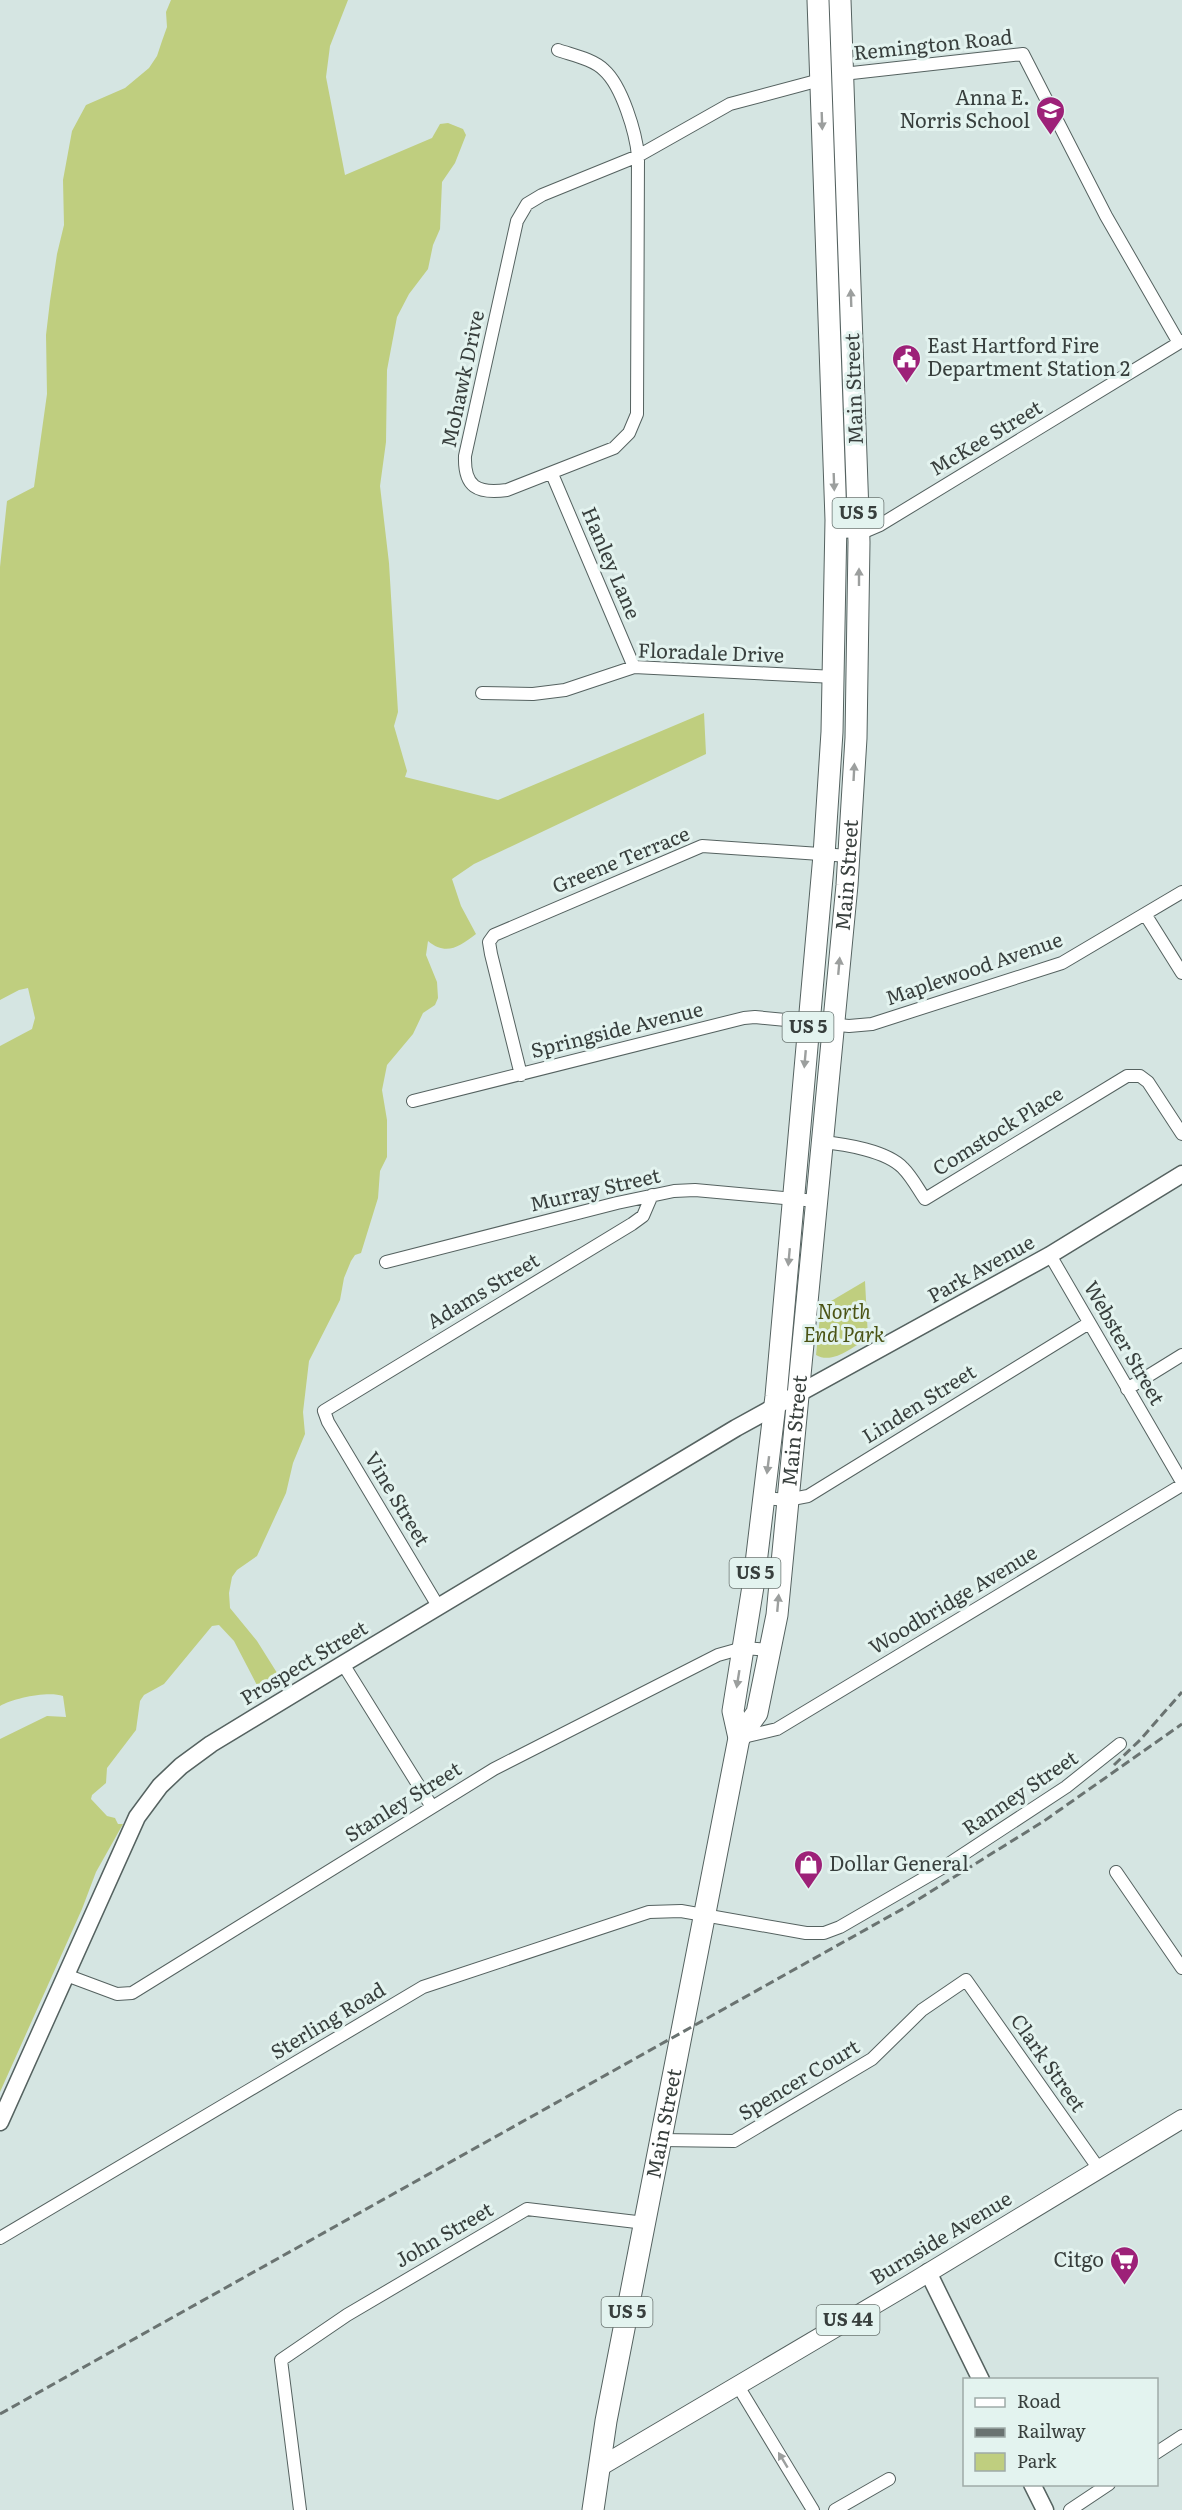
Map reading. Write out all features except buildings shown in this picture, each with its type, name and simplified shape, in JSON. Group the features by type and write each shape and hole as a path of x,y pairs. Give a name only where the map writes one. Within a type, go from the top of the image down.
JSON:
{"highway":[{"name":"Main Street","path":"593,2510 598,2468 739,1738 733,1711 775,1407 794,1199 824,855 834,677 836,532 818,0"},
{"name":"Main Street","path":"739,1738 757,1713 778,1608 849,856 858,671 858,531 840,0"},
{"path":"831,402 854,401"}],"main road":[{"name":"Park Avenue","path":"797,1395 1050,1255 1182,1174"},
{"name":"Prospect Street","path":"0,2122 137,1817 160,1786 181,1766 203,1750 438,1606 736,1428 797,1395"},
{"name":"Burnside Avenue","path":"598,2468 1099,2169 1181,2123"},
{"path":"928,2272 981,2378"},
{"path":"1033,2486 1045,2510"}],"street":[{"path":"558,50 585,59 604,70 615,86 629,119 637,142 638,156"},
{"name":"Remington Road","path":"843,74 1023,54 1106,216 1181,342"},
{"name":"Mohawk Drive","path":"638,156 637,414 629,433 614,448 507,490 491,492 474,487 465,474 465,456 517,221 527,204 542,195 638,156 730,105 820,80"},
{"name":"McKee Street","path":"836,532 858,531 880,525 1181,342"},
{"name":"Hanley Lane","path":"552,474 634,667"},
{"name":"Floradale Drive","path":"482,693 533,694 566,690 634,667 834,677"},
{"name":"Greene Terrace","path":"521,1075 489,942 494,936 702,846 849,856"},
{"name":"Maplewood Avenue","path":"833,1024 849,1026 872,1024 1049,968 1075,956 1182,892"},
{"path":"1145,914 1182,973"},
{"name":"Springside Avenue","path":"413,1101 744,1018 833,1024"},
{"name":"Comstock Place","path":"822,1142 853,1146 895,1161 908,1173 925,1199 1127,1076 1140,1076 1148,1082 1182,1134"},
{"name":"Murray Street","path":"386,1262 652,1195 695,1190 816,1201"},
{"name":"Adams Street","path":"324,1411 632,1224 643,1215 652,1195"},
{"name":"Webster Street","path":"1050,1255 1182,1483"},
{"name":"Linden Street","path":"764,1498 787,1500 807,1496 1089,1323"},
{"path":"1127,1389 1182,1355"},
{"name":"Vine Street","path":"324,1411 328,1422 438,1606"},
{"name":"Woodbridge Avenue","path":"739,1738 777,1729 1182,1483"},
{"name":"Stanley Street","path":"66,1975 117,1994 129,1995 494,1769 718,1654 743,1648 771,1650"},
{"path":"343,1664 432,1807"},
{"name":"Ranney Street","path":"704,1915 806,1933 824,1933 840,1927 970,1850 1066,1786 1120,1744"},
{"path":"1116,1872 1182,1968"},
{"name":"Sterling Road","path":"0,2238 423,1987 639,1914 670,1910 704,1915"},
{"name":"Spencer Court","path":"661,2140 734,2141 872,2060 922,2010 966,1980"},
{"name":"Clark Street","path":"966,1980 1099,2169"},
{"name":"John Street","path":"300,2510 281,2360 347,2315 527,2209 645,2223"},
{"path":"738,2386 813,2510"},
{"path":"1158,2452 1182,2436"},
{"path":"835,2510 889,2479"},
{"path":"1070,2510 1106,2486"}],"green space":[{"path":"171,0 348,0 330,46 326,77 345,175 432,138 440,124 448,123 463,129 466,135 455,163 442,182 440,229 433,245 428,269 409,294 397,317 387,370 386,442 380,486 389,563 398,712 394,726 407,771 405,777 498,800 704,713 706,754 474,864 452,879 461,906 476,934 464,943 447,949 435,946 428,941 426,955 437,982 438,998 435,1005 423,1013 413,1034 387,1065 382,1090 387,1120 387,1157 380,1171 378,1198 361,1253 355,1255 351,1261 344,1278 340,1300 309,1361 303,1412 305,1434 293,1463 286,1493 257,1556 237,1570 232,1577 229,1593 230,1608 257,1641 279,1676 281,1684 267,1692 260,1691 234,1641 219,1625 212,1626 164,1684 144,1695 140,1701 136,1730 107,1768 106,1783 92,1795 91,1799 107,1816 115,1818 118,1824 123,1824 96,1872 82,1909 0,2092 0,1739 47,1716 66,1717 63,1696 57,1695 31,1696 0,1706 0,1046 32,1029 35,1018 28,988 0,1000 0,567 7,501 34,487 47,394 46,335 57,254 64,225 63,180 72,131 86,105 125,88 149,68 157,56 167,27 166,12"},
{"name":"North End Park","path":"865,1281 868,1338 836,1356 829,1358 816,1355 821,1307"}],"railway":[{"path":"1114,1765 1140,1740 1182,1692"},
{"path":"0,2414 906,1907 1044,1821 1182,1724"}],"place":[{"name":"Anna E. Norris School","path":"1051,136"},
{"name":"East Hartford Fire Department Station 2","path":"906,384"},
{"name":"Dollar General","path":"808,1890"},
{"name":"Citgo","path":"1125,2286"}]}
